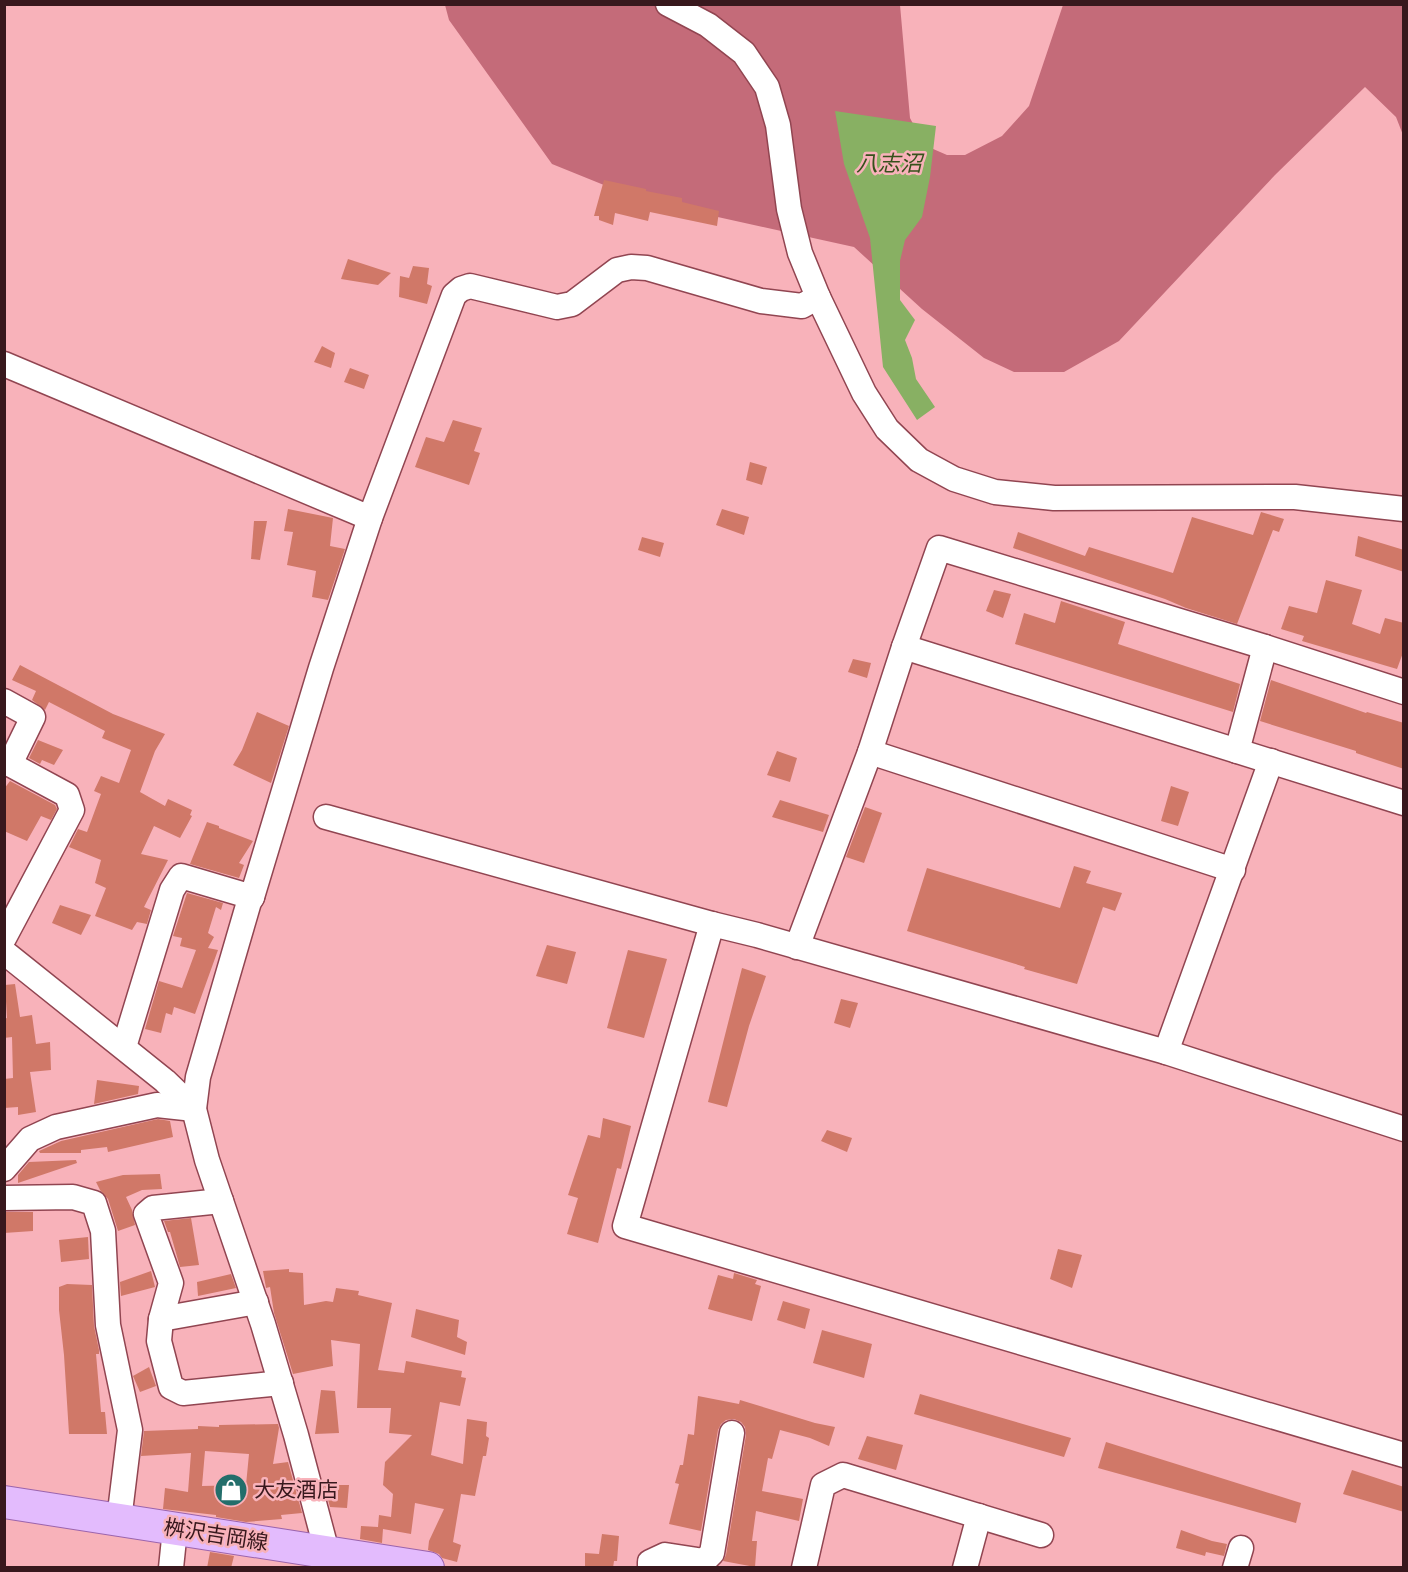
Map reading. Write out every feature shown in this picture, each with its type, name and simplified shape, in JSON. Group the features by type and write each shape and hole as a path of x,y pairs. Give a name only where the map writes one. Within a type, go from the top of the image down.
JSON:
{"main road":[{"name":"桝沢吉岡線","path":"4,1502 175,1529 336,1558 428,1568"}],"street":[{"path":"668,4 708,25 744,53 767,87 778,125 789,209 797,242 818,297 864,393 887,429 918,460 954,479 995,492 1054,498 1295,497 1404,509"},
{"path":"336,1558 256,1302 221,1201 194,1109 198,1077 306,716 370,518 454,295 470,286 557,308 572,304 617,270 631,267 647,268 761,301 802,306 818,297"},
{"path":"4,364 370,518"},
{"path":"797,947 870,752 903,647 939,549 1265,647 1404,692"},
{"path":"903,647 1404,803"},
{"path":"1237,751 1265,647"},
{"path":"4,701 33,717 7,763 67,795 72,810 4,938"},
{"path":"870,752 1233,870"},
{"path":"1166,1052 1271,761"},
{"path":"326,817 1166,1052 1404,1129"},
{"path":"124,1047 172,890 181,876 252,897"},
{"path":"712,924 625,1226 1404,1455"},
{"path":"4,952 124,1047 194,1109"},
{"path":"4,1168 30,1139 56,1127 157,1106 194,1109"},
{"path":"4,1198 73,1197 94,1203 104,1231 108,1324 130,1430 119,1520"},
{"path":"221,1201 153,1208 146,1214 171,1283 161,1319 159,1341 171,1387 183,1393 281,1383"},
{"path":"161,1319 256,1302"},
{"path":"650,1568 650,1563 664,1555 704,1561 712,1553 732,1433"},
{"path":"804,1568 823,1485 843,1475 1041,1535"},
{"path":"965,1568 979,1516"},
{"path":"171,1568 175,1529"}],"shaded area":[{"path":"445,5 900,5 910,118 924,145 947,155 965,155 1002,136 1029,106 1063,5 1403,5 1403,135 1396,117 1365,87 1275,175 1119,341 1064,372 1014,372 984,358 922,309 854,247 641,200 552,164 449,20"}],"water":[{"name":"八志沼","path":"835,111 936,126 930,177 922,217 905,240 900,261 900,300 915,320 905,340 912,358 916,379 935,407 917,420 883,367 870,238 844,164"}],"building":[{"path":"604,180 682,198 682,202 719,211 717,226 650,212 648,221 615,213 613,225 599,220 599,216 594,216"},
{"path":"348,259 391,273 378,285 341,279"},
{"path":"413,266 429,268 427,284 432,286 427,304 399,297 400,276 409,278"},
{"path":"322,346 335,353 331,368 314,362"},
{"path":"350,368 369,375 364,389 344,382"},
{"path":"453,420 482,428 474,451 480,453 469,485 415,467 426,437 444,442"},
{"path":"750,462 767,467 762,485 746,480"},
{"path":"288,509 333,518 330,546 345,549 328,600 312,597 316,571 287,565 293,532 284,531"},
{"path":"722,509 749,517 744,535 716,525"},
{"path":"1261,512 1284,519 1279,532 1273,530 1237,624 1013,548 1018,532 1085,556 1089,547 1173,573 1192,517 1253,535"},
{"path":"254,521 267,521 260,560 251,559"},
{"path":"1358,536 1404,550 1404,572 1355,556"},
{"path":"642,537 664,543 660,557 638,550"},
{"path":"1326,580 1362,590 1352,624 1380,634 1385,618 1404,623 1404,650 1397,669 1302,641 1304,636 1281,629 1289,606 1317,613"},
{"path":"994,590 1011,594 1003,618 986,611"},
{"path":"1061,601 1125,622 1118,644 1240,684 1233,712 1015,644 1024,613 1055,623"},
{"path":"853,659 871,663 867,678 848,672"},
{"path":"20,665 113,714 165,734 155,751 140,792 165,806 168,799 192,810 190,815 192,816 180,838 154,826 141,854 168,860 144,907 151,910 147,924 137,922 132,930 95,916 106,888 95,883 101,860 69,847 78,829 87,832 101,794 94,791 101,776 119,783 131,750 102,738 105,731 49,702 45,710 32,700 36,691 12,680"},
{"path":"1271,680 1366,713 1404,723 1404,769 1356,753 1356,751 1260,721"},
{"path":"257,712 289,726 271,783 233,765 242,750"},
{"path":"38,740 63,750 54,765 42,760 40,764 29,758"},
{"path":"777,751 797,758 790,782 767,775"},
{"path":"10,781 55,805 57,809 51,820 41,816 27,841 4,831 4,789"},
{"path":"1171,786 1189,792 1178,826 1161,821"},
{"path":"780,800 829,815 823,832 772,817"},
{"path":"865,807 882,813 864,863 846,857"},
{"path":"207,822 253,841 239,863 244,865 239,878 190,864"},
{"path":"1074,866 1091,871 1086,883 1122,893 1115,911 1103,907 1077,984 907,931 927,868 1060,908"},
{"path":"187,893 223,903 221,910 216,907 208,933 214,937 208,948 218,950 195,1014 174,1007 172,1015 166,1013 161,1033 145,1029 159,981 182,988 196,950 180,946 182,938 173,936"},
{"path":"60,905 91,915 81,935 52,923"},
{"path":"547,945 576,952 567,984 536,976"},
{"path":"628,950 667,959 644,1038 607,1028"},
{"path":"742,968 766,976 749,1026 727,1107 708,1102"},
{"path":"15,984 20,1017 32,1015 36,1044 50,1042 51,1070 30,1072 36,1112 18,1115 18,1107 4,1108 4,1079 13,1078 12,1037 4,1038 4,1019 7,1018 5,985"},
{"path":"841,999 858,1003 850,1028 834,1023"},
{"path":"97,1080 139,1086 138,1094 94,1104"},
{"path":"603,1118 631,1126 621,1169 617,1168 598,1243 567,1234 578,1198 568,1195 588,1135 600,1138"},
{"path":"158,1119 170,1121 173,1137 108,1152 107,1147 81,1150 81,1153 40,1153 39,1151 61,1141"},
{"path":"827,1130 852,1138 847,1152 821,1141"},
{"path":"76,1160 77,1163 18,1183 18,1175 29,1162"},
{"path":"160,1174 162,1189 142,1190 126,1197 135,1225 118,1231 108,1199 96,1182 123,1175"},
{"path":"4,1212 33,1212 33,1231 4,1233"},
{"path":"191,1218 199,1265 180,1267 170,1232 164,1221"},
{"path":"88,1237 89,1259 61,1262 59,1240"},
{"path":"1058,1249 1082,1255 1072,1288 1050,1279"},
{"path":"289,1269 289,1272 303,1273 304,1305 333,1302 336,1288 359,1291 358,1295 392,1303 378,1370 404,1373 406,1361 462,1371 461,1377 466,1378 460,1406 440,1402 431,1455 463,1464 467,1419 487,1422 486,1436 489,1438 475,1496 461,1494 453,1542 461,1545 457,1562 442,1558 439,1554 428,1550 429,1541 444,1509 415,1503 411,1534 383,1529 382,1543 360,1539 361,1526 378,1527 379,1515 391,1517 393,1494 383,1485 385,1462 412,1435 389,1433 391,1408 357,1408 360,1344 331,1340 333,1366 293,1374 274,1313 270,1287 266,1288 263,1271"},
{"path":"151,1271 155,1287 121,1296 120,1282"},
{"path":"734,1273 757,1280 755,1284 761,1286 752,1321 708,1309 718,1275 733,1279"},
{"path":"231,1274 236,1288 198,1296 197,1282"},
{"path":"67,1284 92,1285 94,1326 99,1350 99,1354 96,1354 101,1412 105,1412 107,1434 69,1434 59,1310 59,1287"},
{"path":"783,1301 810,1309 805,1329 777,1320"},
{"path":"416,1309 459,1320 457,1337 467,1342 465,1355 411,1337"},
{"path":"822,1330 872,1344 864,1378 813,1363"},
{"path":"149,1367 156,1386 140,1392 133,1376"},
{"path":"321,1390 335,1391 339,1433 315,1434"},
{"path":"920,1394 1071,1438 1064,1457 914,1414"},
{"path":"698,1396 739,1404 740,1400 835,1427 829,1446 780,1430 772,1459 768,1458 762,1491 803,1499 799,1521 756,1511 752,1541 757,1541 755,1567 723,1561 726,1555 746,1435 745,1427 741,1422 734,1419 726,1420 718,1430 701,1531 669,1524 679,1484 675,1483 680,1465 683,1465 688,1434 694,1435"},
{"path":"278,1424 273,1464 288,1462 302,1513 281,1515 282,1519 246,1522 216,1517 216,1515 163,1509 165,1488 188,1492 191,1453 141,1456 144,1431 198,1429 198,1426 219,1427 219,1425","holes":["205,1451 249,1454 246,1485 202,1486"]},
{"path":"867,1436 903,1445 896,1470 858,1459"},
{"path":"1106,1442 1301,1503 1296,1523 1098,1468"},
{"path":"1352,1470 1404,1487 1404,1512 1343,1494"},
{"path":"324,1485 349,1485 347,1508 330,1507"},
{"path":"1181,1530 1227,1544 1224,1556 1206,1552 1205,1556 1176,1548"},
{"path":"602,1534 619,1536 617,1561 614,1561 613,1568 585,1568 585,1553 599,1554"},
{"path":"210,1552 234,1556 231,1568 207,1568"}],"place":[{"name":"大友酒店","path":"231,1490"}]}
